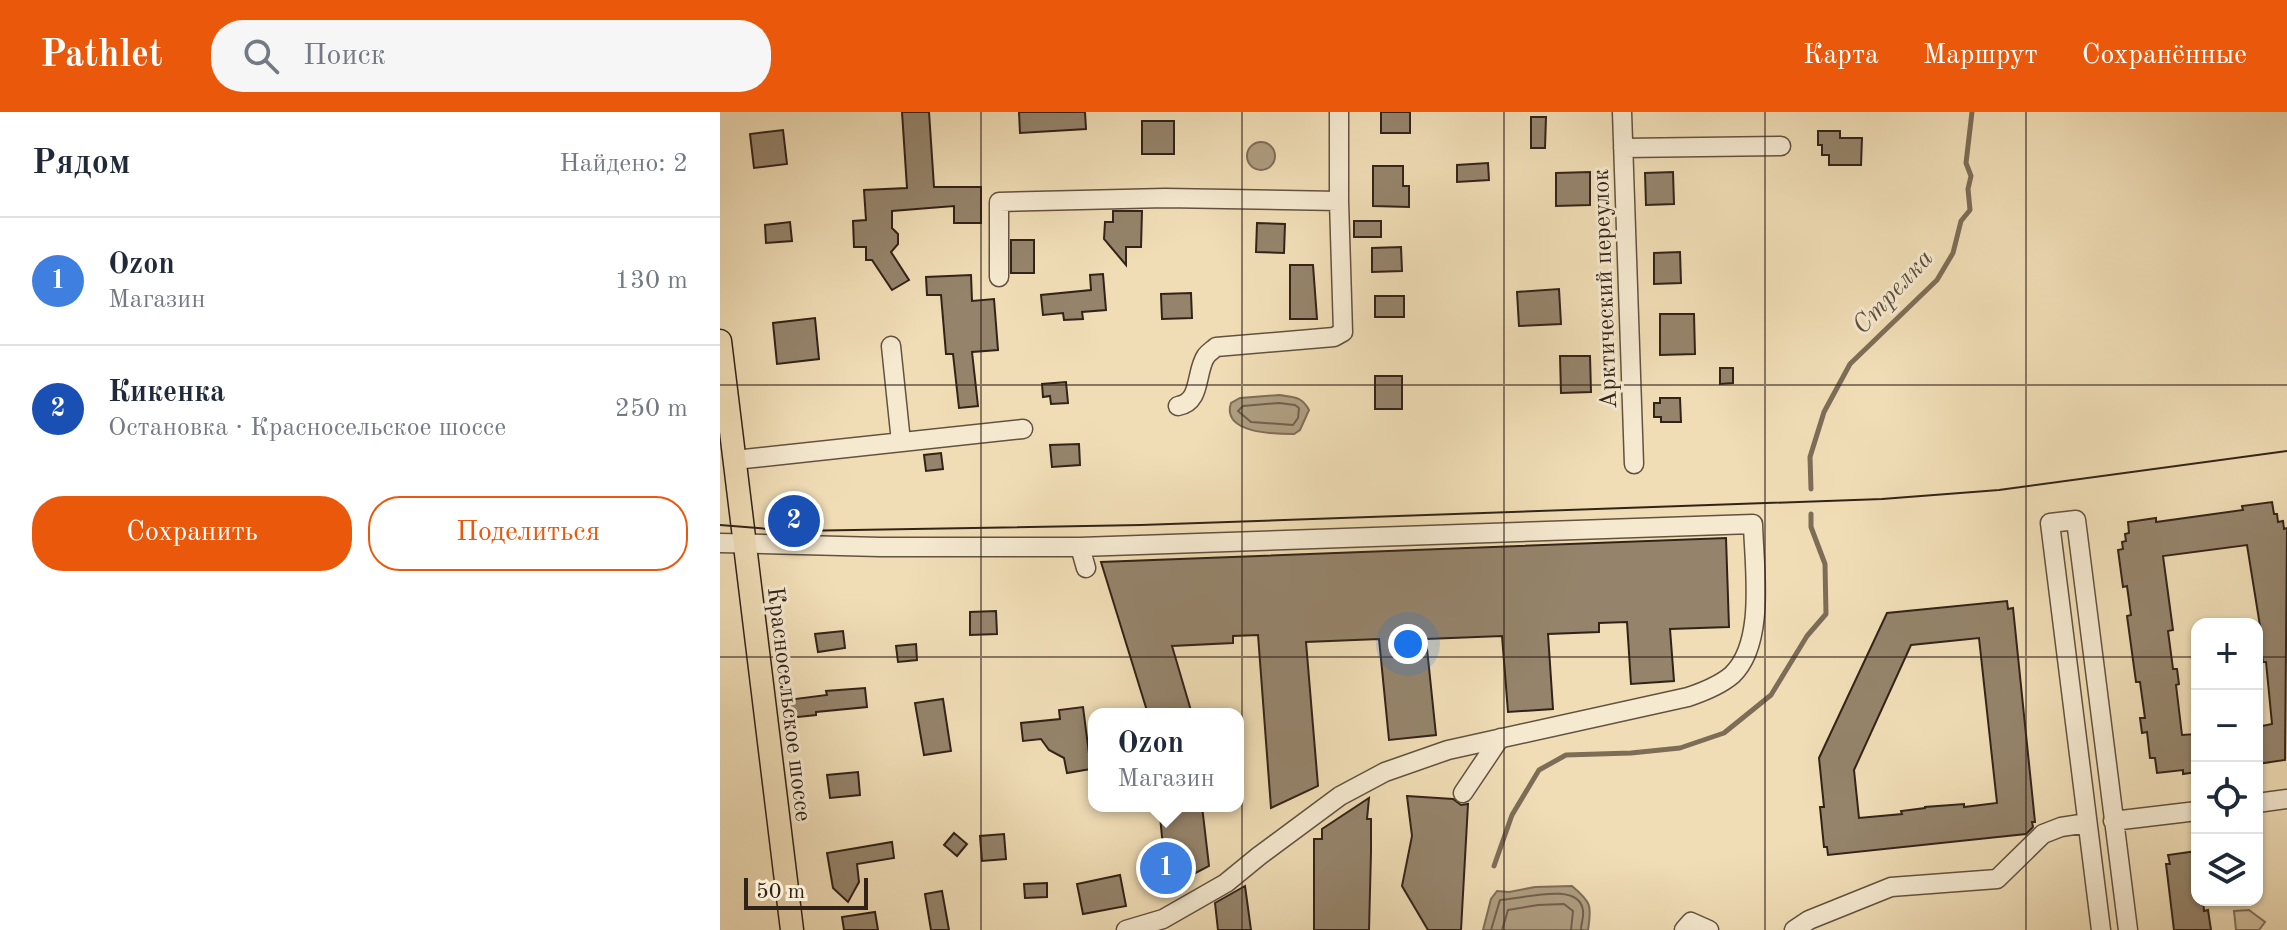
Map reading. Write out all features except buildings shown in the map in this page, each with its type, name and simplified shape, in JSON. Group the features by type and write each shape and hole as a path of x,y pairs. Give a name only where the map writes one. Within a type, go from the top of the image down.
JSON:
{"main road":[{"name":"Красносельское шоссе","path":"720,341 792,930"}],"street":[{"path":"1178,406 1192,399 1206,356 1216,347 1334,337 1343,332 1339,112"},
{"name":"Арктический переулок","path":"1622,112 1634,464"},
{"path":"1623,148 1781,146"},
{"path":"999,277 999,202 1165,198 1339,201"},
{"path":"891,346 901,442"},
{"path":"735,460 1023,429"},
{"path":"2101,930 2050,523 2076,520 2128,930"},
{"path":"720,543 1080,547 1753,524 1753,637 1745,657 1733,674 1711,689 1688,697 1419,758 1365,781 1340,796 1226,883 1163,919 1126,930"},
{"path":"1080,547 1086,568"},
{"path":"1463,793 1500,738"},
{"path":"2113,821 2191,812"},
{"path":"1794,930 1809,920 1891,887 1997,879 2043,834 2061,827 2087,823"},
{"path":"1684,930 1691,922 1709,930"}],"shaded area":[{"path":"2249,910 2265,922 2259,930 2236,930 2234,911"}],"water":[{"path":"1261,142 1271,146 1275,156 1271,166 1261,170 1251,166 1247,156 1251,146"},
{"path":"1279,395 1300,400 1309,410 1300,430 1294,434 1252,430 1234,421 1230,413 1231,403 1240,398"},
{"path":"1572,886 1589,905 1588,930 1483,930 1491,899 1497,891"}],"waterway":[{"name":"Стрелка","path":"1811,489 1810,457 1824,412 1850,364 1937,280 1953,253 1961,221 1970,210 1968,189 1971,176 1966,163 1972,112"},
{"path":"1494,866 1512,815 1539,770 1566,755 1680,748 1724,733 1771,695 1807,636 1826,614 1825,564 1811,527 1811,514"}],"tram line":[{"path":"720,525 794,531 1141,525 1882,499 1999,490 2287,451"}],"place":[{"name":"Кикенка","path":"794,521"},
{"name":"Ozon","path":"1166,868"}]}
